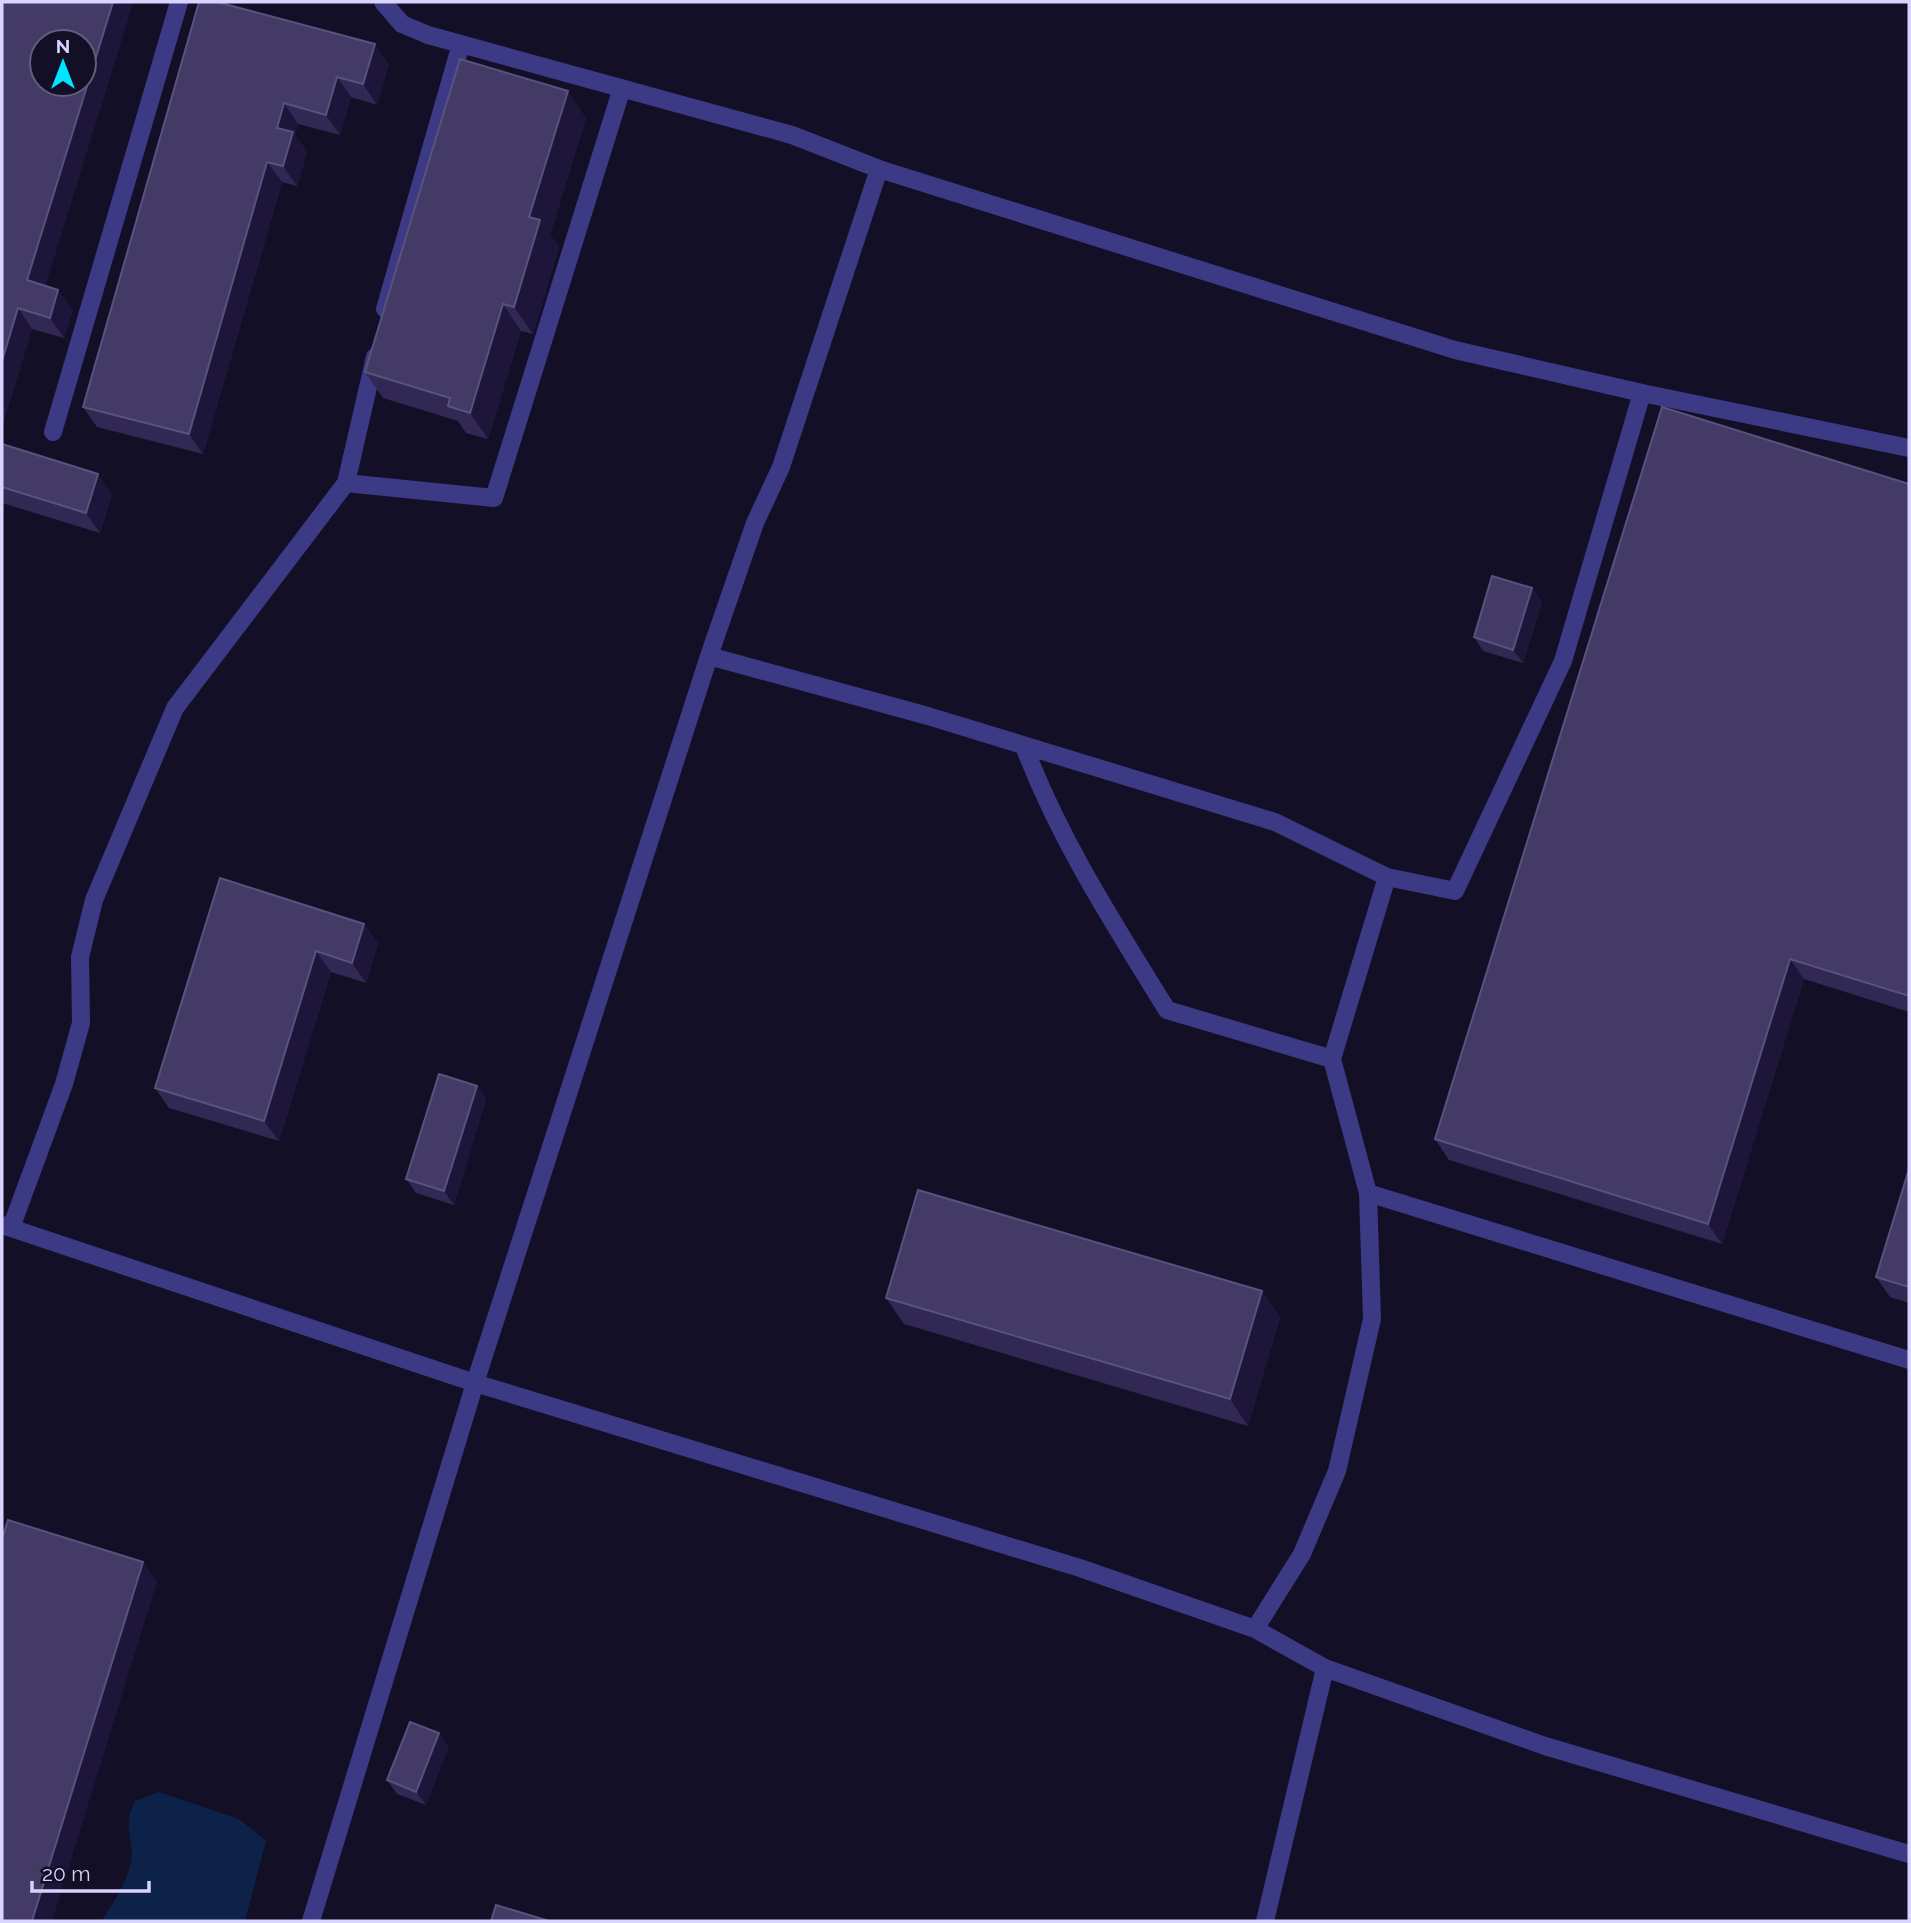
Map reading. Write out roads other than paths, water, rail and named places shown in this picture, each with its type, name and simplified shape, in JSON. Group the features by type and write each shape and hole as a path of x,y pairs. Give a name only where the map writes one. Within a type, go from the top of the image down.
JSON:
{"lane":[{"path":"52,432 178,2"},
{"path":"383,2 402,24 461,44 792,135 879,169 1455,350 1643,393 1909,448"},
{"path":"461,44 380,332 346,483 175,708 94,900 80,957 81,1023 64,1084 6,1226 475,1383 1080,1568 1255,1629 1325,1668 1545,1746 1909,1854"},
{"path":"346,483 494,498 622,88"},
{"path":"311,1921 475,1383 709,656 755,523 781,467 879,169"},
{"path":"709,656 928,716 1275,822 1387,877 1455,891 1563,661 1643,393"},
{"path":"1024,746 1045,802 1071,853 1167,1010 1332,1059"},
{"path":"1255,1629 1303,1554 1337,1471 1372,1319 1368,1193 1332,1059 1387,877"},
{"path":"1368,1193 1909,1360"},
{"path":"1265,1921 1325,1668"}],"water":[{"path":"159,1792 239,1819 266,1841 245,1921 102,1921 122,1888 130,1866 132,1849 129,1820 135,1801"}]}
